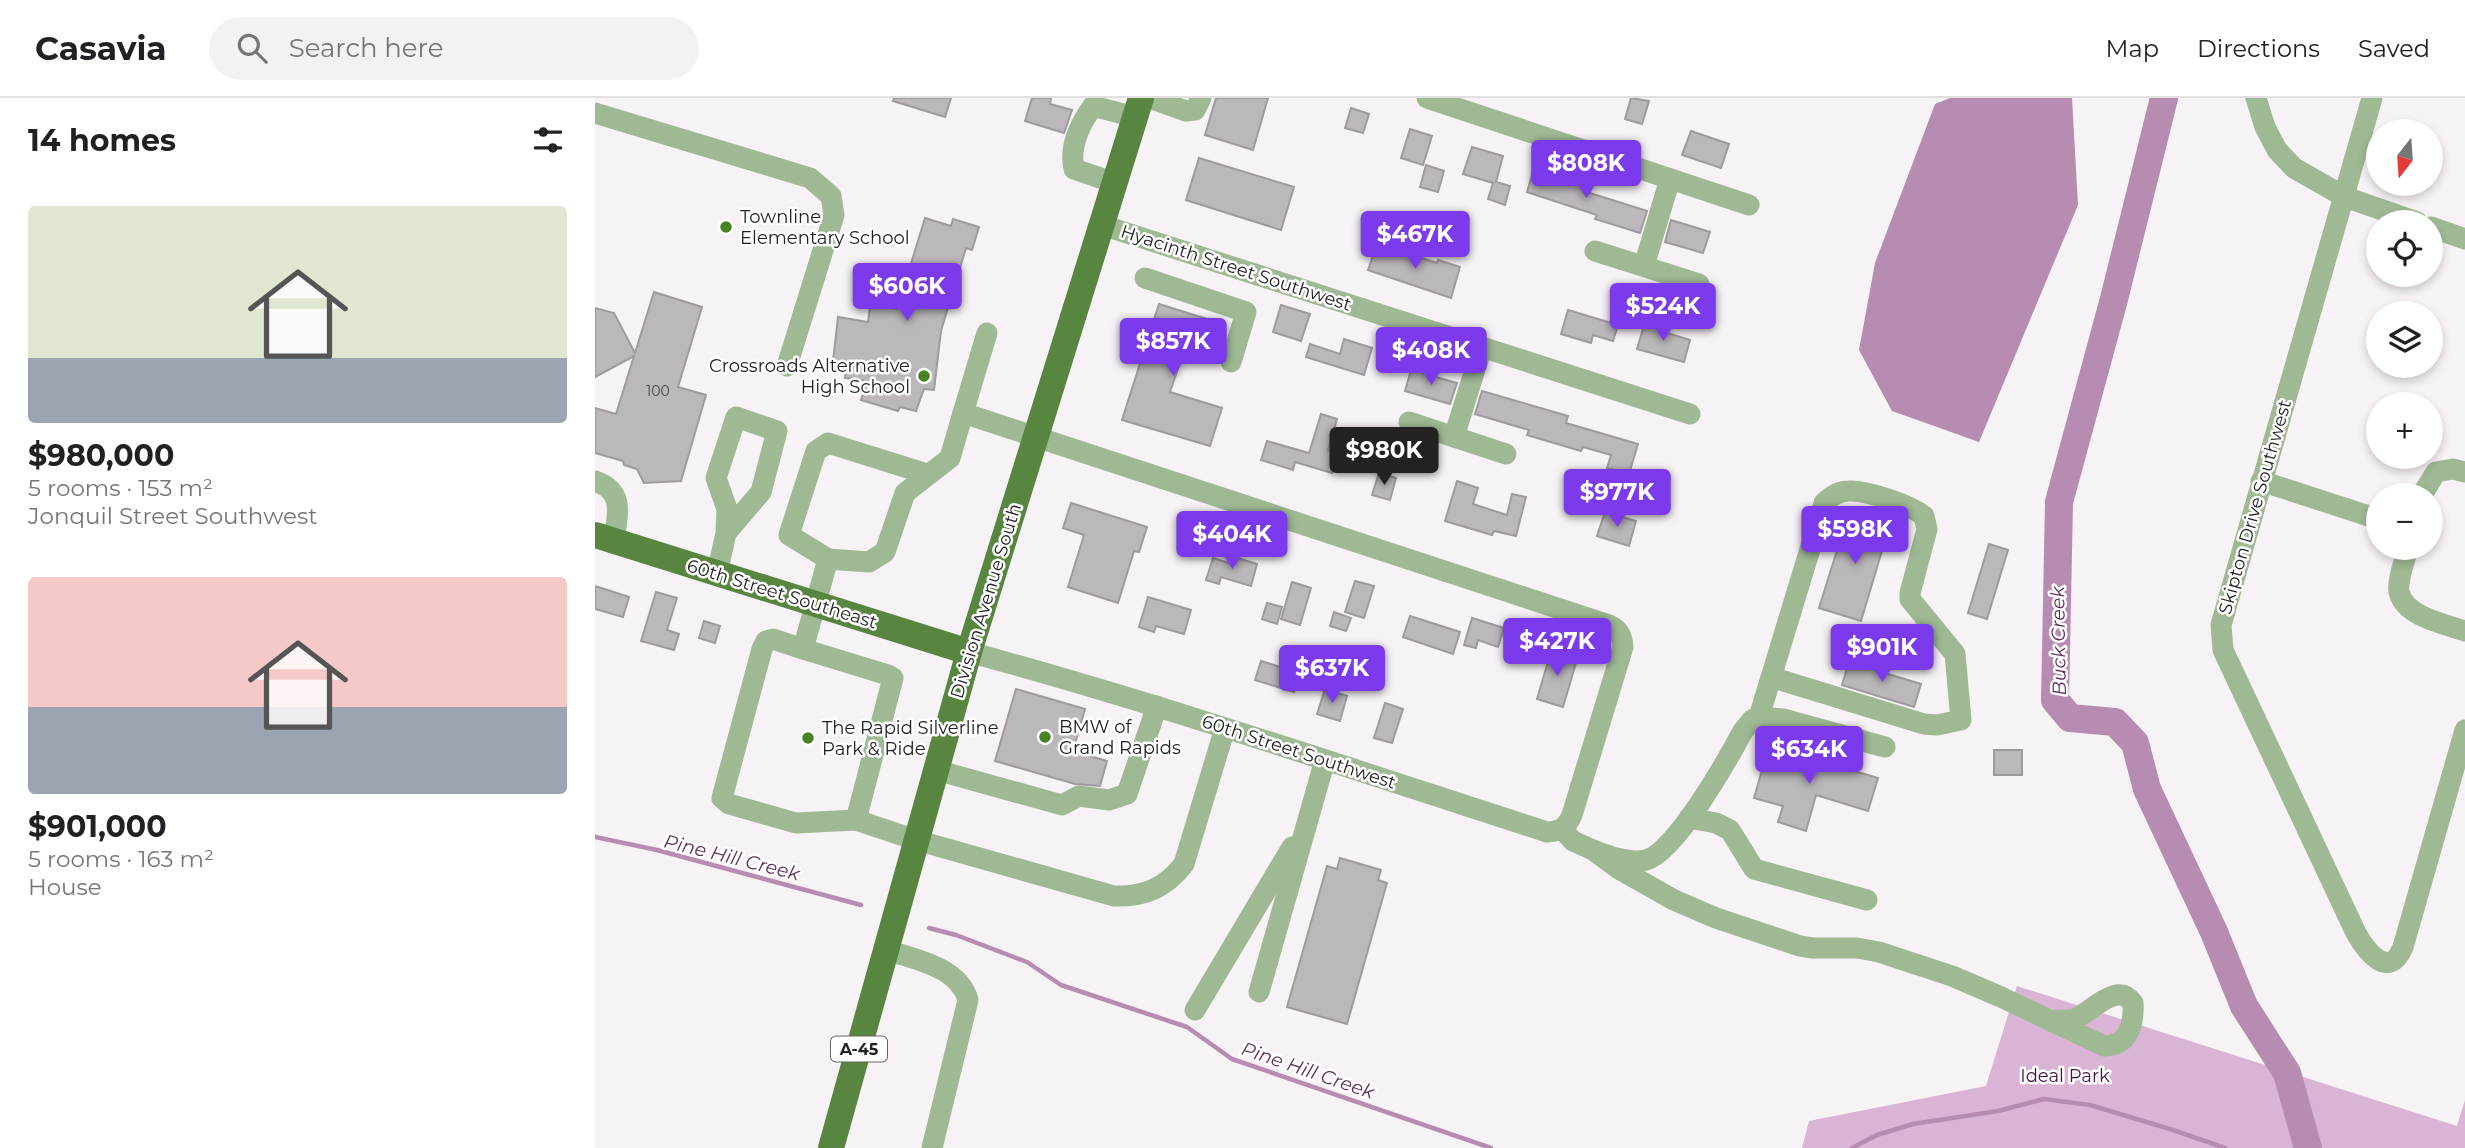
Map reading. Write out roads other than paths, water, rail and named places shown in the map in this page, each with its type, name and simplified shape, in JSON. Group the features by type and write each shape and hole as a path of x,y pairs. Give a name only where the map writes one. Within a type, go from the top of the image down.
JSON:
{"main road":[{"name":"Division Avenue South","path":"831,1148 969,652 1142,104"},
{"name":"60th Street Southeast","path":"605,538 969,652"}],"street":[{"path":"1115,183 1074,169 1071,156 1083,120 1093,106 1142,104 1187,111 1195,110 1201,98"},
{"path":"1427,98 1749,205"},
{"path":"2256,98 2265,127 2277,150 2294,168 2345,197 2382,210"},
{"name":"Skipton Drive Southwest","path":"2372,98 2221,625 2223,650 2356,933 2371,954 2382,961 2391,963 2399,956 2403,947 2465,730"},
{"path":"595,113 810,178 831,196 834,215 787,366"},
{"path":"1644,266 1670,179"},
{"name":"Hyacinth Street Southwest","path":"1102,225 1690,414"},
{"path":"2443,231 2465,239"},
{"path":"1595,251 1699,284"},
{"path":"1224,305 1236,268"},
{"path":"1145,278 1246,312 1231,362"},
{"path":"927,474 828,443 816,451 789,535 828,559 869,562 885,552 905,493 950,458 987,333"},
{"path":"1454,437 1482,347"},
{"path":"963,413 1617,629 1623,647 1616,673 1572,815 1555,830"},
{"path":"717,574 726,533 726,509 716,478 736,417 777,431 761,492 726,533"},
{"path":"1409,422 1506,454"},
{"path":"2430,483 2436,472 2453,469 2465,472"},
{"path":"595,481 613,491 618,502 605,538"},
{"path":"2261,481 2366,515"},
{"path":"1759,717 1771,677 1824,503 1836,494 1852,491 1912,508 1924,516 1927,529 1909,593 1910,599 1955,654 1961,720 1924,724 1771,677"},
{"path":"803,649 828,559"},
{"path":"2405,560 2399,591 2406,605 2425,617 2465,631"},
{"path":"856,820 893,678 773,639 766,641 722,798 729,804 796,823 856,820 916,840 1114,896 1132,897 1160,888 1174,877 1184,864 1225,728"},
{"name":"60th Street Southwest","path":"969,652 1157,706 1555,830 1593,850 1652,889 1716,918 1813,948 1857,948 1879,952 1952,976 2051,1020"},
{"path":"936,770 1062,805 1079,796 1108,800 1127,794 1157,706"},
{"path":"1593,850 1637,861 1652,858 1689,818 1743,731 1752,720 1759,717 1783,719 1885,747"},
{"path":"1259,992 1325,760"},
{"path":"1689,818 1725,826 1735,834 1754,869 1867,900"},
{"path":"1195,1010 1308,821"},
{"path":"886,950 943,970 962,985 968,1000 932,1148"}],"waterway":[{"name":"Buck Creek","path":"2164,98 2114,299 2059,502 2055,700 2070,718 2115,722 2135,743 2147,789 2214,932 2244,1006 2287,1073 2308,1148"},
{"name":"Pine Hill Creek","path":"595,837 657,850 861,905"},
{"name":"Pine Hill Creek","path":"929,928 956,935 1027,962 1061,985 1187,1027 1232,1059 1491,1148"},
{"name":"Pine Hill Creek","path":"1852,1148 1877,1135 1913,1124 1998,1111 2044,1099 2090,1105 2225,1148"}],"place":[{"name":"Townline Elementary School","path":"726,227"},
{"name":"Crossroads Alternative High School","path":"924,376"},
{"name":"BMW of Grand Rapids","path":"1045,737"},
{"name":"The Rapid Silverline Park & Ride","path":"808,738"}],"park label":[{"name":"Ideal Park","path":"2065,1076"}]}
